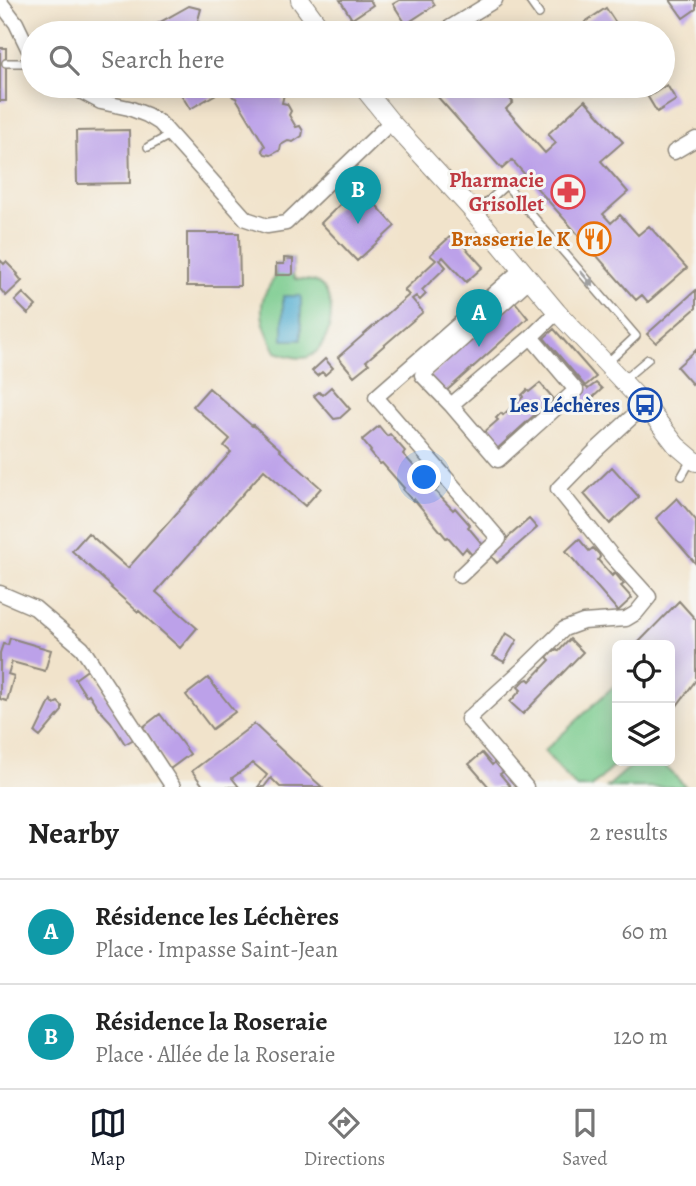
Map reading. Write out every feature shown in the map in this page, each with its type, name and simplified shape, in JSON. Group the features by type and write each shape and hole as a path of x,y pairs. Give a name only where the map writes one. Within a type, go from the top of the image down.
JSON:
{"street":[{"path":"300,0 315,21"},
{"path":"461,21 495,0"},
{"path":"0,2 21,32"},
{"path":"94,98 129,108 160,123 246,219 267,226 286,223 391,122"},
{"path":"372,98 556,312 645,405 676,445 693,461"},
{"path":"674,152 696,139"},
{"path":"526,274 422,375 452,405 498,460 576,390 531,337"},
{"path":"460,576 499,539 376,397 526,274"},
{"path":"452,405 556,312"},
{"path":"526,787 468,719 564,629 583,622 626,619 636,613 649,597 558,489 645,405"},
{"path":"3,598 35,608 82,648 173,787"}],"lane":[{"path":"529,0 539,15"},
{"path":"6,63 21,64"},
{"path":"148,147 170,135"},
{"path":"474,214 506,185 566,254 636,336 605,365"},
{"path":"621,381 648,359"},
{"path":"682,476 693,461"}],"green space":[{"path":"284,258 293,259 295,279 316,282 324,288 329,298 331,309 328,332 316,352 304,358 276,352 264,325 264,296 274,278 276,264 284,264"},
{"path":"612,688 614,766 592,787 576,787 544,751"},
{"path":"631,766 665,766 686,787 607,787"}],"water":[{"path":"283,296 301,296 301,340 283,340"}],"building":[{"path":"340,0 370,0 373,5 352,19"},
{"path":"400,0 432,0 435,5 411,21 404,21 393,4"},
{"path":"670,0 696,0 696,9 683,18"},
{"path":"189,6 201,9 199,21 162,21"},
{"path":"606,8 615,21 586,21"},
{"path":"0,48 6,48 6,101 0,101"},
{"path":"183,98 209,98 190,109"},
{"path":"236,98 283,98 282,103 287,104 291,111 289,115 296,127 300,126 303,131 302,136 281,145 280,150 271,155 262,150 265,146"},
{"path":"439,98 509,98 513,102 506,109 545,153 556,143 548,134 585,100 623,142 601,161 628,192 603,214 611,223 620,215 638,235 649,226 687,268 648,302 642,295 636,300 512,160 502,169"},
{"path":"649,98 675,98 676,100 657,112"},
{"path":"129,130 130,183 77,184 76,131"},
{"path":"359,186 395,226 357,261 321,223"},
{"path":"187,233 239,233 240,286 187,286"},
{"path":"453,234 483,267 466,282 443,257 440,260 446,267 422,290 426,294 420,300 416,296 412,299 423,312 366,361 369,364 354,376 338,357 409,295 404,290 436,260 430,255"},
{"path":"284,258 293,259 293,274 276,275 276,264 284,264"},
{"path":"0,260 4,264 6,262 22,281 6,296 0,289"},
{"path":"696,290 696,308 656,343 647,334"},
{"path":"23,293 36,306 28,314 15,301"},
{"path":"515,302 528,318 444,393 430,377 447,362 445,360 502,310 504,312"},
{"path":"554,329 596,377 585,386 544,338"},
{"path":"696,350 696,380 692,384 677,367"},
{"path":"325,359 333,368 325,375 322,372 317,376 312,371"},
{"path":"540,383 553,398 496,450 482,434 498,420 496,418 501,413 503,415 523,397 527,390 529,392"},
{"path":"596,383 602,389 579,410 570,401 585,386 588,389"},
{"path":"331,387 350,409 340,418 334,419 314,396 319,392 322,395"},
{"path":"209,388 321,488 305,506 264,470 156,592 197,628 180,648 72,551 88,533 128,568 231,452 224,446 230,439 193,406"},
{"path":"379,426 405,451 403,454 420,473 423,471 438,488 435,491 470,525 468,527 483,545 472,555 466,548 462,553 446,538 370,452 362,440"},
{"path":"612,467 639,497 610,524 584,494"},
{"path":"677,498 696,520 696,564 656,518"},
{"path":"529,519 537,528 497,563 489,554"},
{"path":"579,539 589,551 593,548 599,554 598,560 612,576 615,573 624,584 621,586 632,598 618,611 566,551"},
{"path":"679,601 696,620 696,680 675,708 675,640 641,640"},
{"path":"506,633 517,640 504,662 493,656"},
{"path":"10,638 51,650 45,671 12,662 8,674 14,676 7,701 0,699 0,653 3,644 8,645"},
{"path":"570,639 583,652 523,714 510,702 521,690 518,687 525,680 530,681 550,660 547,657 553,650 559,651"},
{"path":"89,669 134,739 125,744 111,722 89,694 86,696 75,679"},
{"path":"208,678 235,712 212,729 186,695"},
{"path":"51,700 62,706 62,711 40,737 35,733"},
{"path":"160,714 190,754 170,769 143,727"},
{"path":"254,724 322,787 280,787 271,778 264,787 258,787 267,775 253,763 232,778 239,787 204,787 192,771"},
{"path":"482,753 492,765 495,762 501,769 503,772 500,774 511,787 489,787 469,764"}],"place":[{"name":"Pharmacie Grisollet","path":"568,192"},
{"name":"Résidence la Roseraie","path":"358,224"},
{"name":"Brasserie le K","path":"594,239"},
{"name":"Résidence les Léchères","path":"479,347"},
{"name":"Les Léchères","path":"645,405"}]}
